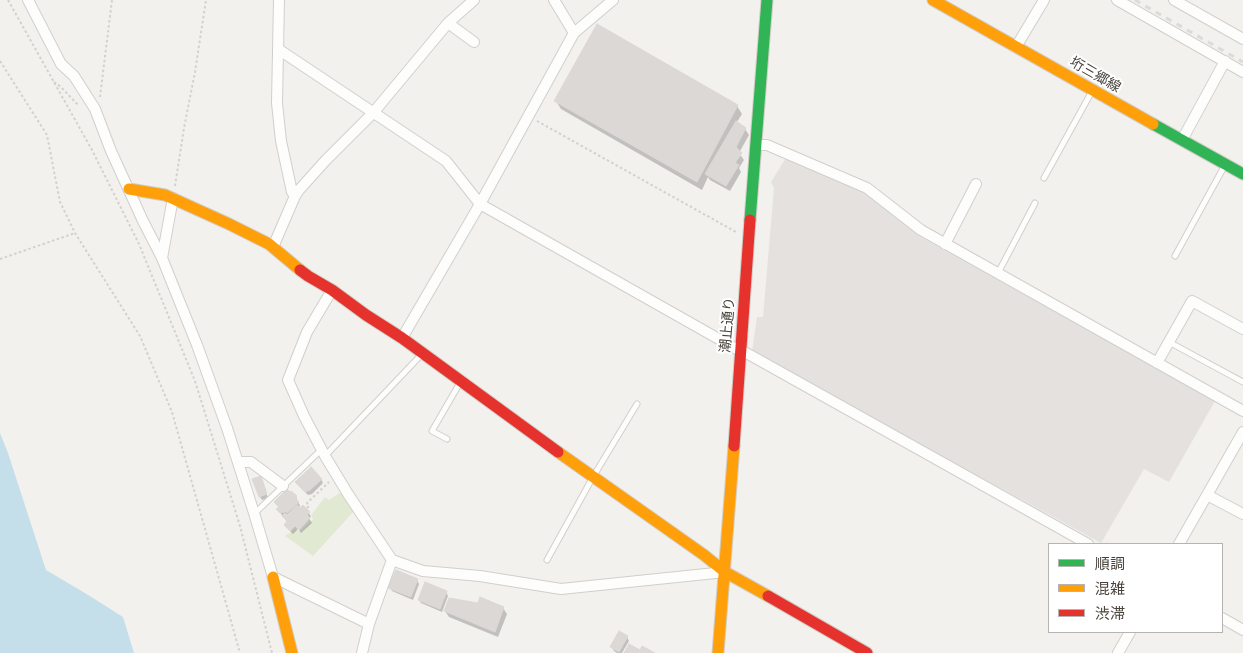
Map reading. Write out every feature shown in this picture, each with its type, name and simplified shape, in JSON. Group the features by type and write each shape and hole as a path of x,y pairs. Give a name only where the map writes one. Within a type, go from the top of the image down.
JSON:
{"street":[{"path":"28,0 61,64 74,76 95,110 111,151 162,258 200,355 238,462 273,577 292,653"},
{"path":"279,0 277,103 282,141 292,192 295,196"},
{"path":"554,0 574,34"},
{"path":"402,338 480,204 574,34 613,0"},
{"name":"潮止通り","path":"718,653 767,0"},
{"name":"垳三郷線","path":"933,0 1092,91 1243,174"},
{"path":"1016,47 1044,0"},
{"path":"1117,0 1243,72"},
{"path":"1174,0 1243,39"},
{"path":"274,247 295,196 326,160 373,113 448,23 469,2"},
{"path":"448,23 474,42"},
{"path":"278,49 446,161 480,204 1086,543"},
{"path":"1182,140 1225,61"},
{"path":"756,145 767,145 867,188 921,230 1243,411"},
{"path":"945,244 976,184"},
{"path":"129,189 173,198 274,247 308,276 332,290 402,338 704,555 724,572 867,653"},
{"path":"162,258 173,198"},
{"path":"332,290 307,332 288,380 323,453 392,560 423,571 480,576 561,589 724,572"},
{"path":"1158,364 1192,301 1243,329"},
{"path":"1180,543 1243,432"},
{"path":"238,462 251,462 282,486"},
{"path":"1208,495 1243,514"},
{"path":"362,653 369,624 392,560"},
{"path":"273,577 369,624"},
{"path":"1223,619 1243,630"},
{"path":"1118,653 1129,633"}],"lane":[{"path":"1044,178 1092,91"},
{"path":"1175,256 1225,164"},
{"path":"997,274 1035,203"},
{"path":"1170,342 1243,382"},
{"path":"254,514 282,486 323,453 423,353"},
{"path":"448,439 432,431 461,381"},
{"path":"547,560 637,404"}],"path":[{"path":"8,0 92,150 135,236 196,381 240,526 272,653"},
{"path":"100,98 112,0"},
{"path":"173,198 206,0"},
{"path":"0,61 47,135 60,202 75,233 140,336 172,412 240,653"},
{"path":"528,116 749,240"},
{"path":"0,259 75,233"},
{"path":"307,508 309,506 307,503 337,476"}],"shaded area":[{"path":"786,158 868,192 919,236 1215,401 1169,482 1144,469 1101,543 752,352 757,317 763,317 774,188 771,182"}],"green space":[{"path":"343,491 355,510 313,556 285,536 295,529 300,532 313,519 311,515 325,497 329,500"}],"water":[{"path":"0,433 46,570 123,617 134,653 0,653"}],"building":[{"path":"597,24 738,105 697,182 554,101"},
{"path":"736,121 746,128 736,147 742,153 735,163 739,165 726,186 705,174"},
{"path":"311,467 322,479 305,492 295,482"},
{"path":"261,476 267,494 259,497 252,479"},
{"path":"287,489 297,496 295,498 299,502 287,513 283,511 281,514 276,509 279,507 274,502"},
{"path":"297,505 300,508 303,505 310,512 307,515 310,518 299,530 295,526 290,531 284,525 287,521 282,516 285,513 287,515"},
{"path":"396,570 418,579 411,597 388,588"},
{"path":"425,582 447,591 440,609 418,600"},
{"path":"480,597 504,607 495,632 444,611 449,598 478,603"},
{"path":"619,631 628,636 619,652 610,647"},
{"path":"629,644 640,650 642,646 655,653 624,653"}],"railway":[{"path":"1135,0 1243,62"}],"traffic: fast":[{"path":"750,220 767,0"},
{"path":"1153,124 1243,174"}],"traffic: slow":[{"path":"933,0 1153,124"},
{"path":"129,189 165,195 229,224 269,244 300,270"},
{"path":"718,653 734,446"},
{"path":"558,452 704,555 725,572 768,596"},
{"path":"273,577 292,653"}],"traffic: jam":[{"path":"734,446 750,220"},
{"path":"300,270 402,338 558,452"},
{"path":"768,596 867,653"}]}
